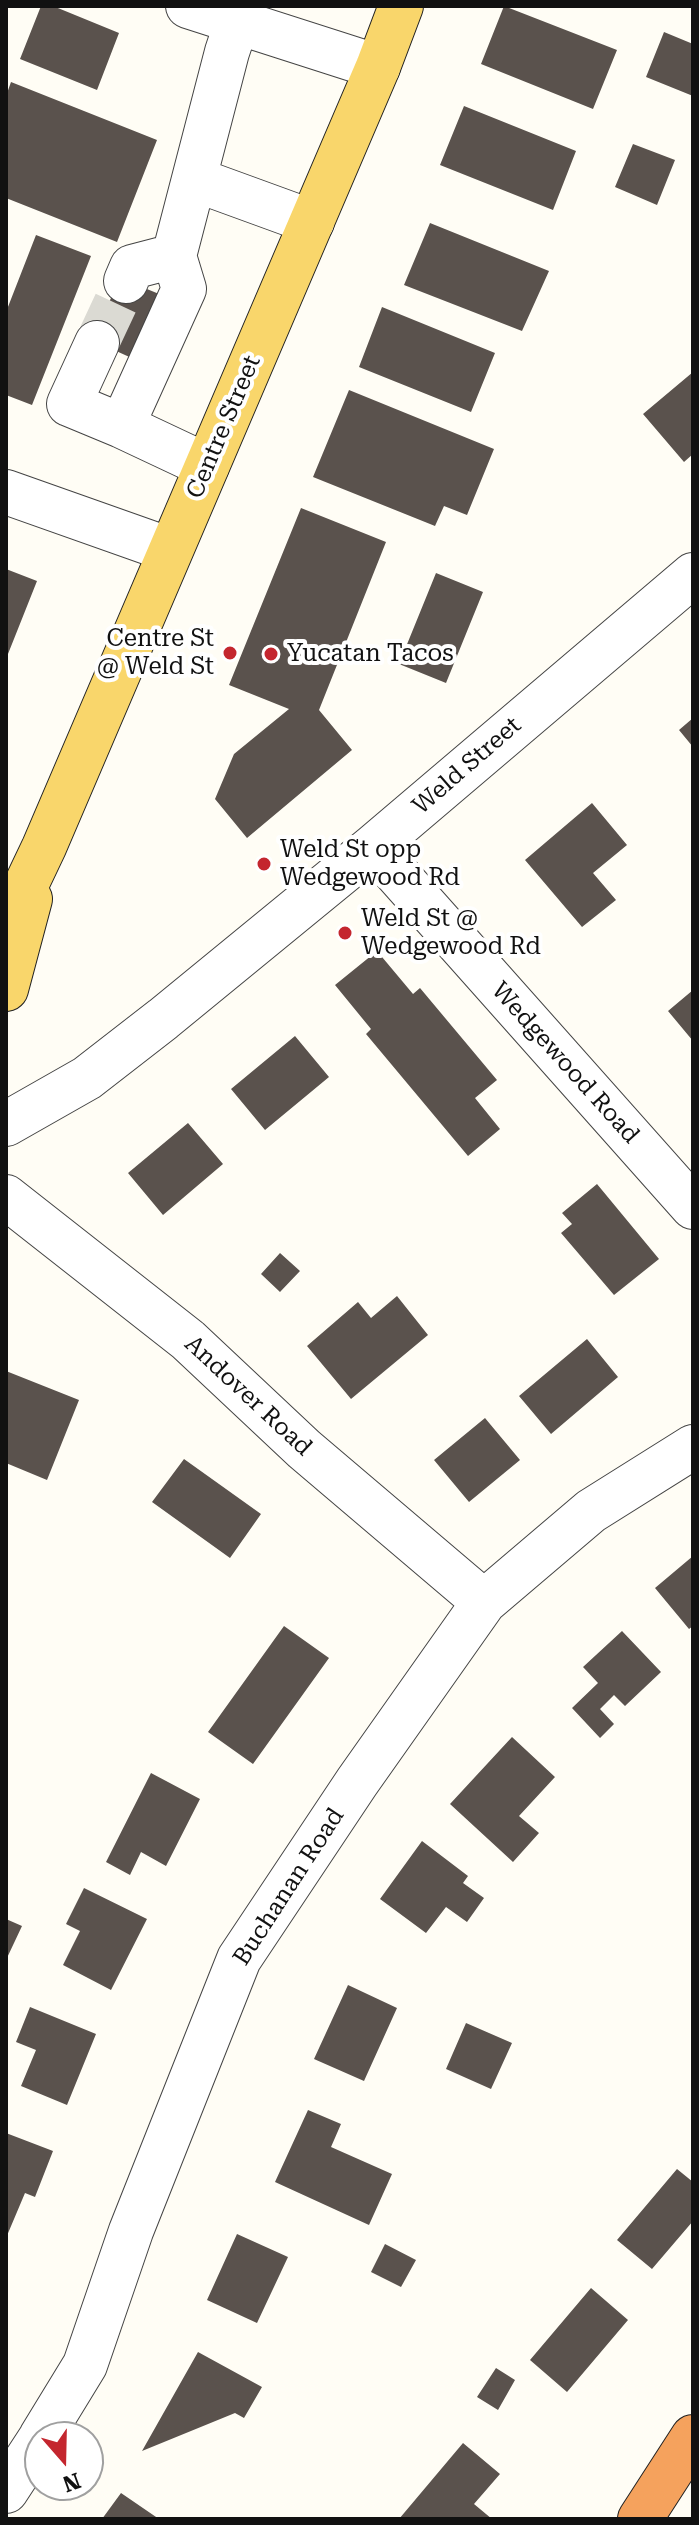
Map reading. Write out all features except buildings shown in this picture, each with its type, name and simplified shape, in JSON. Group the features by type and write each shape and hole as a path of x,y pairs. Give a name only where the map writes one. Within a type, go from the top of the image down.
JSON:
{"highway":[{"path":"640,2519 693,2437"}],"main road":[{"name":"Centre Street","path":"6,927 44,847 378,67 401,6"},
{"name":"Centre Street","path":"6,989 44,847"}],"street":[{"path":"188,6 378,67"},
{"path":"122,426 184,289 174,256 237,22"},
{"path":"194,179 312,222"},
{"path":"126,281 132,267 174,256"},
{"path":"97,343 69,404 207,466"},
{"path":"6,492 170,550"},
{"name":"Weld Street","path":"6,1124 87,1078 373,847 693,575"},
{"name":"Wedgewood Road","path":"373,847 693,1207"},
{"name":"Andover Road","path":"6,1197 188,1340 304,1449 484,1602"},
{"name":"Buchanan Road","path":"51,2421 85,2365 131,2231 239,1959 357,1782 484,1602 591,1511 693,1447"},
{"name":"Buchanan Road","path":"6,2491 24,2464"}],"tunnel":[{"path":"97,343 126,281"}],"place":[{"name":"Centre St @ Weld St","path":"230,653"},
{"name":"Yucatan Tacos","path":"271,654"},
{"name":"Weld St opp Wedgewood Rd","path":"264,864"},
{"name":"Weld St @ Wedgewood Rd","path":"345,933"}]}
